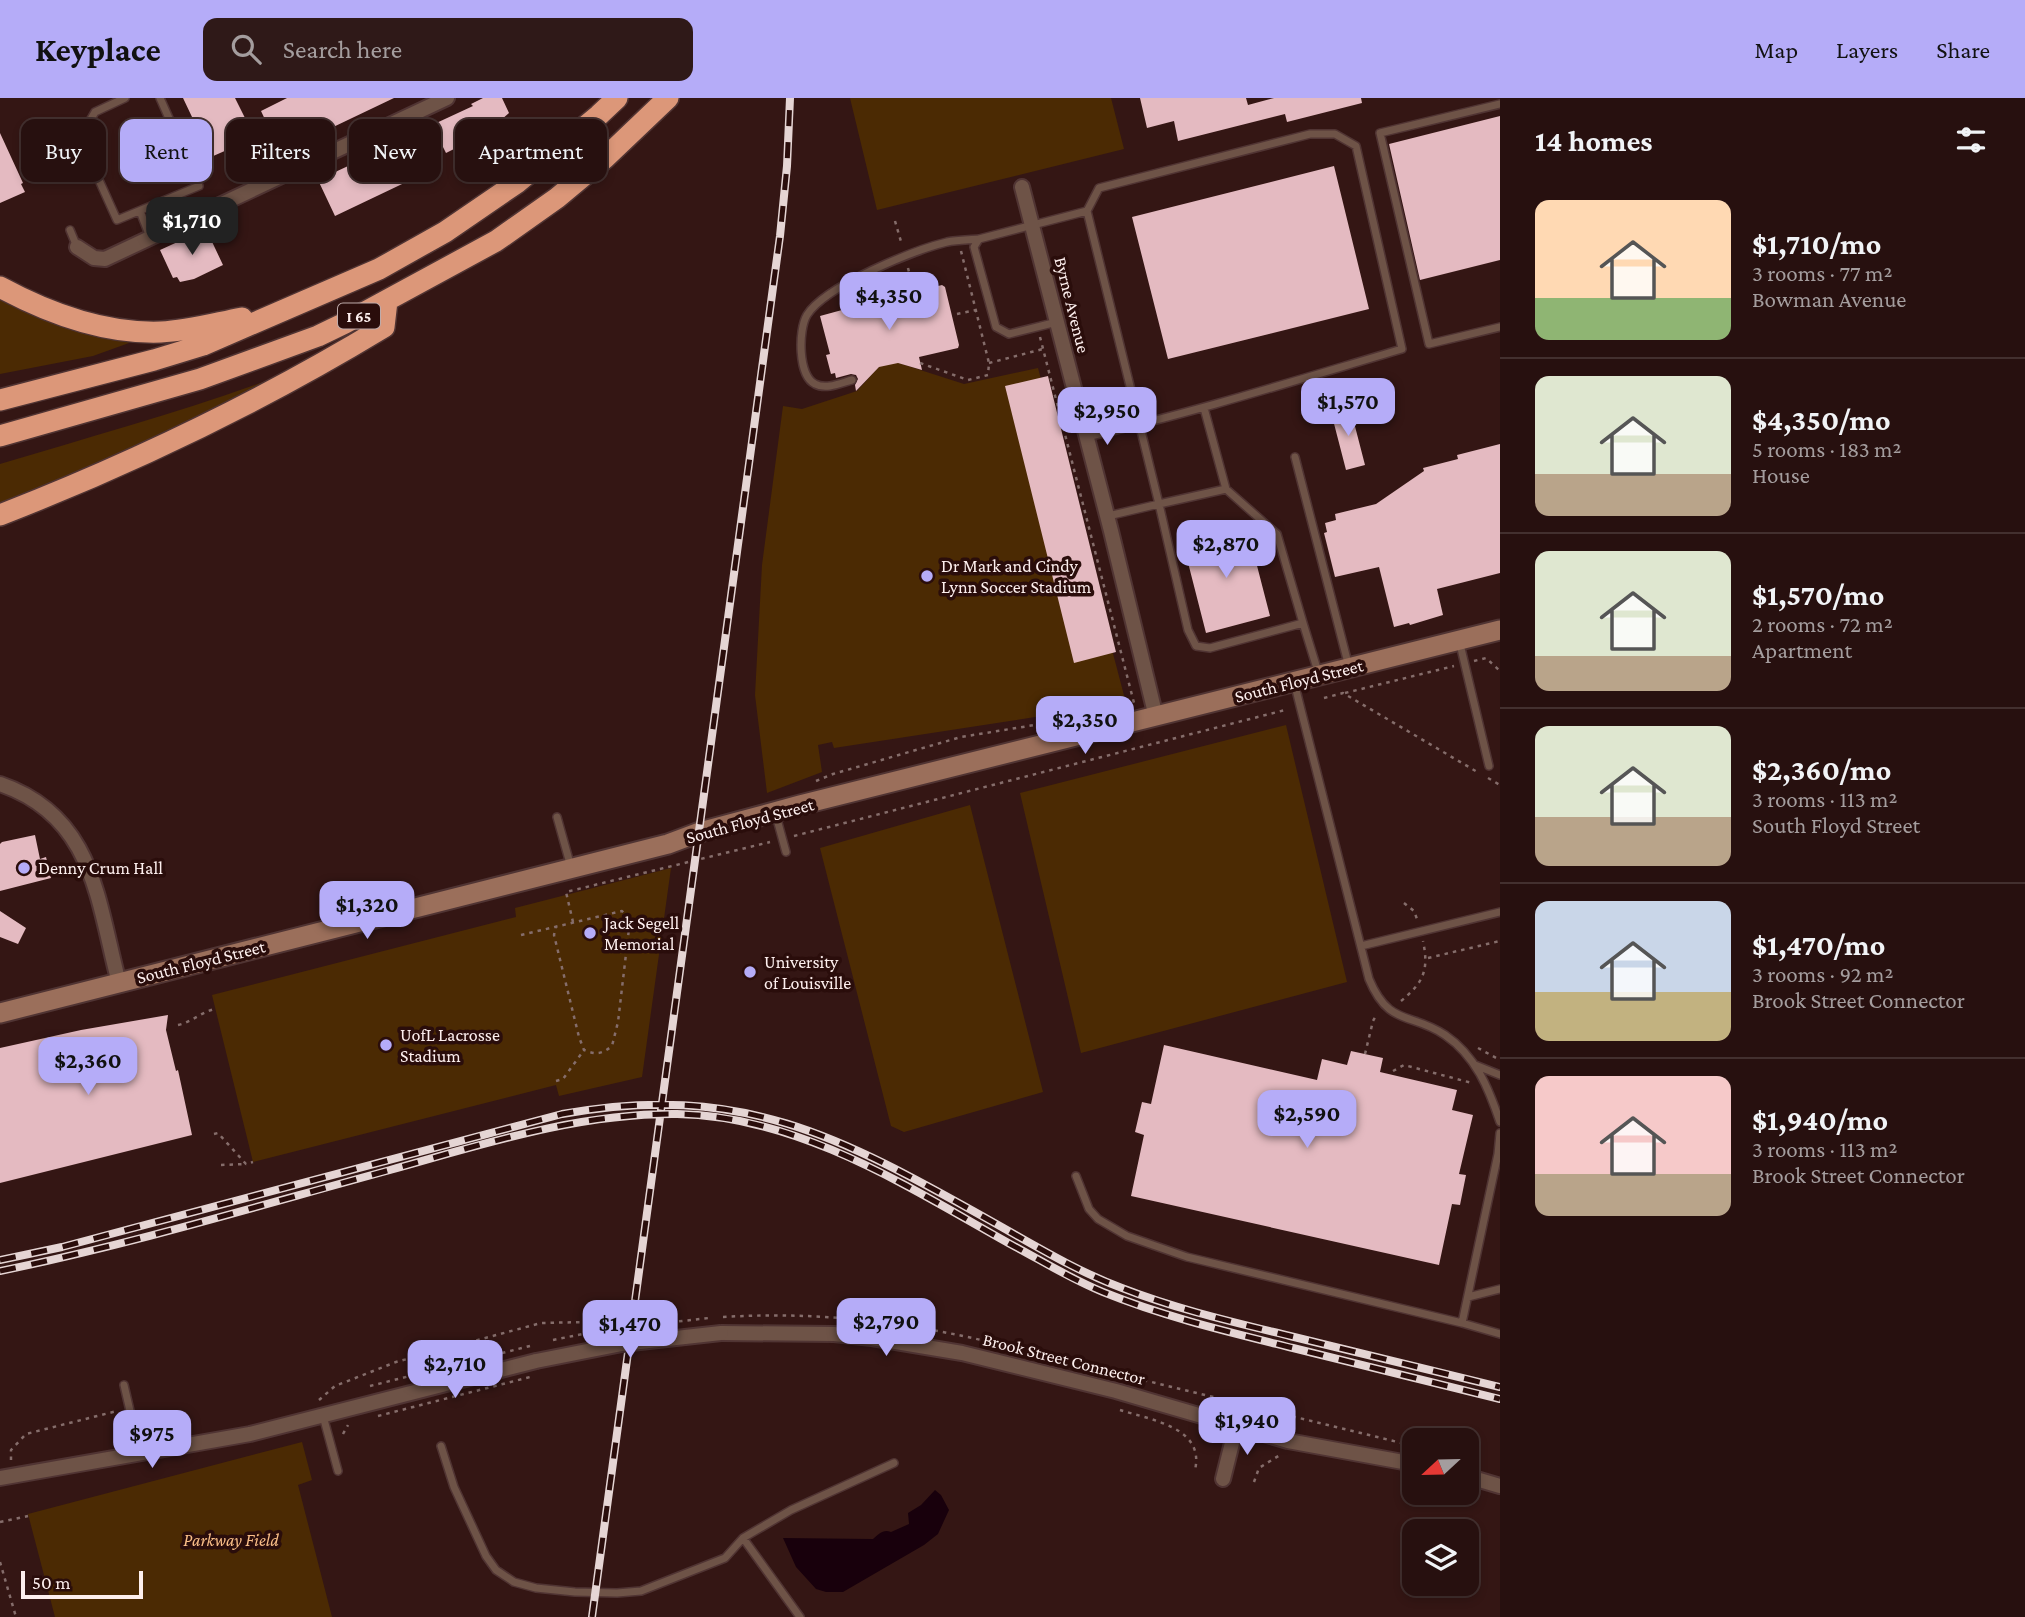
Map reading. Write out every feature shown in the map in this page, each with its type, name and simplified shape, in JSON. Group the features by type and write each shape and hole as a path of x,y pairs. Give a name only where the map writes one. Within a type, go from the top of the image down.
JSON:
{"highway":[{"name":"I 65","path":"0,400 203,345 379,269 424,245 518,182 617,98"},
{"name":"I 65","path":"0,436 200,379 318,336 496,241 557,198 614,150 667,98"},
{"path":"0,287 58,314 121,330 163,332 220,323 296,306"},
{"path":"0,515 124,463 302,376 384,327 387,301"}],"street":[{"path":"77,247 94,258 105,259 438,100"},
{"name":"Byrne Avenue","path":"1022,187 1156,717"},
{"name":"South Floyd Street","path":"0,1013 572,869 775,812 1459,640 1497,634"},
{"path":"0,784 38,803 61,822 78,845 93,880 119,983"},
{"name":"Brook Street Connector","path":"0,1478 250,1434 579,1351 671,1337 721,1333 806,1332 872,1338 962,1353 1300,1444 1402,1463"},
{"path":"1223,1479 1236,1427"},
{"path":"1479,1480 1500,1486"}],"lane":[{"path":"125,98 95,113 79,138 117,220 199,186 159,98"},
{"path":"1500,104 1380,133 1429,344 1500,327"},
{"path":"1086,438 1141,425 1204,408 1402,349 1356,146 1335,134 1310,134 1099,188 1087,211 1141,425 1188,630 1196,646 1210,648 1303,622"},
{"path":"140,211 150,238"},
{"path":"852,380 829,386 816,385 806,376 799,338 806,317 816,304 904,255 950,241 979,239 1087,211"},
{"path":"70,230 77,247"},
{"path":"979,239 975,243 974,254 996,327 1009,334 1057,322"},
{"path":"1204,408 1226,489 1277,534 1319,676"},
{"path":"1295,457 1349,668"},
{"path":"1107,516 1226,489"},
{"path":"1459,640 1489,766"},
{"path":"1294,682 1361,946 1377,998 1402,1017 1444,1034 1466,1053 1489,1088 1500,1122"},
{"path":"775,812 786,852"},
{"path":"556,817 572,869"},
{"path":"1361,946 1500,912"},
{"path":"1475,1065 1500,1074"},
{"path":"1462,1323 1499,1153 1500,1133"},
{"path":"1076,1176 1089,1209 1105,1223 1127,1236 1187,1257 1500,1334"},
{"path":"1468,1297 1500,1289"},
{"path":"124,1385 140,1454"},
{"path":"323,1416 338,1471"},
{"path":"440,1446 454,1487 486,1556 496,1570 514,1582 536,1588 575,1592 640,1591 725,1558 743,1538 791,1510 894,1463"},
{"path":"743,1538 800,1617"}],"path":[{"path":"920,363 968,380 988,375 989,363 959,245"},
{"path":"957,314 976,310"},
{"path":"1040,337 1135,708"},
{"path":"989,363 1044,349"},
{"path":"1474,661 1486,658 1500,671"},
{"path":"1324,698 1454,666"},
{"path":"1343,693 1500,785"},
{"path":"573,922 566,892 1284,710"},
{"path":"808,785 833,774 961,737 1054,722"},
{"path":"1404,903 1414,911 1418,922"},
{"path":"521,935 556,926 622,911 630,920 618,1022 612,1046 603,1053 593,1054 584,1050 579,1037 554,935 556,926"},
{"path":"1365,1054 1373,1021 1379,1011 1402,1001 1417,987 1426,969 1423,941"},
{"path":"1427,959 1500,941"},
{"path":"178,1025 215,1009"},
{"path":"556,1081 563,1079 584,1050"},
{"path":"1393,1071 1404,1065 1489,1088"},
{"path":"214,1134 218,1133 246,1164"},
{"path":"221,1165 253,1162"},
{"path":"318,1400 335,1386 396,1362 541,1323 586,1322 592,1303"},
{"path":"430,1345 432,1352"},
{"path":"1053,1358 1402,1443"},
{"path":"378,1416 541,1374"},
{"path":"1116,1408 1185,1434 1195,1447 1195,1470"},
{"path":"11,1460 11,1450 26,1434 118,1411"},
{"path":"1254,1482 1259,1468 1280,1455 1288,1456"},
{"path":"0,1522 28,1516"},
{"path":"0,1562 16,1617"}],"green space":[{"path":"850,98 1111,98 1124,149 877,210"},
{"path":"0,294 125,338 129,343 93,356 0,374"},
{"name":"Dr Mark and Cindy Lynn Soccer Stadium","path":"886,359 964,384 1038,368 1126,703 834,748 832,742 818,745 822,772 767,793 755,695 762,565 783,406 802,409 857,391"},
{"path":"295,370 245,398 0,508 0,464 186,408"},
{"path":"1286,725 1347,982 1081,1053 1020,793"},
{"path":"970,805 1043,1092 904,1132 891,1126 820,848"},
{"name":"UofL Lacrosse Stadium","path":"671,868 642,1077 559,1096 556,1085 253,1162 212,995 516,917 515,908"},
{"name":"Parkway Field","path":"302,1442 312,1480 298,1485 332,1617 55,1617 28,1514"}],"shaded area":[{"path":"935,1490 949,1510 938,1534 843,1592 816,1589 796,1567 783,1538 873,1539 883,1532 891,1532 909,1524 908,1513 921,1505"}],"building":[{"path":"183,98 235,98 246,119 226,119 226,150 212,157 212,119 193,119"},
{"path":"287,98 394,98 335,126 335,119 265,119 261,111"},
{"path":"483,98 502,98 509,113 502,119 455,119 455,148 446,153 441,143 441,121 473,106 471,104"},
{"path":"1140,98 1246,98 1248,105 1274,98 1361,98 1362,103 1287,122 1285,114 1178,141 1174,121 1147,128"},
{"path":"1500,116 1500,260 1420,280 1389,144"},
{"path":"0,133 25,192 0,203"},
{"path":"349,166 349,182 406,182 335,216 319,182 335,182 335,172"},
{"path":"1334,166 1369,309 1168,359 1132,217"},
{"path":"206,229 223,265 194,279 180,282 177,277 173,278 160,250"},
{"path":"942,285 945,287 958,348 919,357 922,370 898,363 879,367 856,391 856,375 836,378 835,373 831,374 826,355 830,354 820,316 864,304 860,295 883,289 884,300"},
{"path":"1048,376 1116,652 1074,663 1005,386"},
{"path":"1350,407 1365,465 1346,470 1331,412"},
{"path":"1500,444 1500,573 1437,589 1443,615 1394,627 1379,567 1335,577 1324,533 1327,532 1325,523 1336,520 1335,514 1376,504 1424,471 1423,468 1458,459 1457,455"},
{"path":"1247,527 1270,616 1206,633 1183,543"},
{"name":"Denny Crum Hall","path":"35,835 40,859 46,857 51,878 0,891 0,844"},
{"path":"0,911 26,928 18,944 0,937"},
{"path":"168,1015 166,1030 192,1135 0,1183 0,1048"},
{"path":"1164,1045 1317,1080 1322,1059 1347,1065 1351,1051 1383,1058 1380,1072 1457,1090 1452,1110 1473,1115 1459,1174 1466,1175 1460,1205 1452,1204 1439,1265 1131,1196 1144,1135 1135,1132 1142,1102 1151,1104"}],"railway":[{"path":"592,1617 780,236 790,98"},
{"path":"0,1260 62,1247 562,1114 626,1106 684,1105 737,1111 836,1141 936,1191 1072,1266 1142,1296 1226,1320 1500,1387"},
{"path":"0,1271 147,1236 532,1132 604,1119 677,1114 722,1118 767,1127 852,1158 1068,1276 1126,1301 1221,1330 1500,1399"}],"place":[{"name":"Dr Mark and Cindy Lynn Soccer Stadium","path":"927,576"},
{"name":"Denny Crum Hall","path":"24,868"},
{"name":"Jack Segell Memorial","path":"590,933"},
{"name":"University of Louisville","path":"750,972"},
{"name":"UofL Lacrosse Stadium","path":"386,1045"}]}
